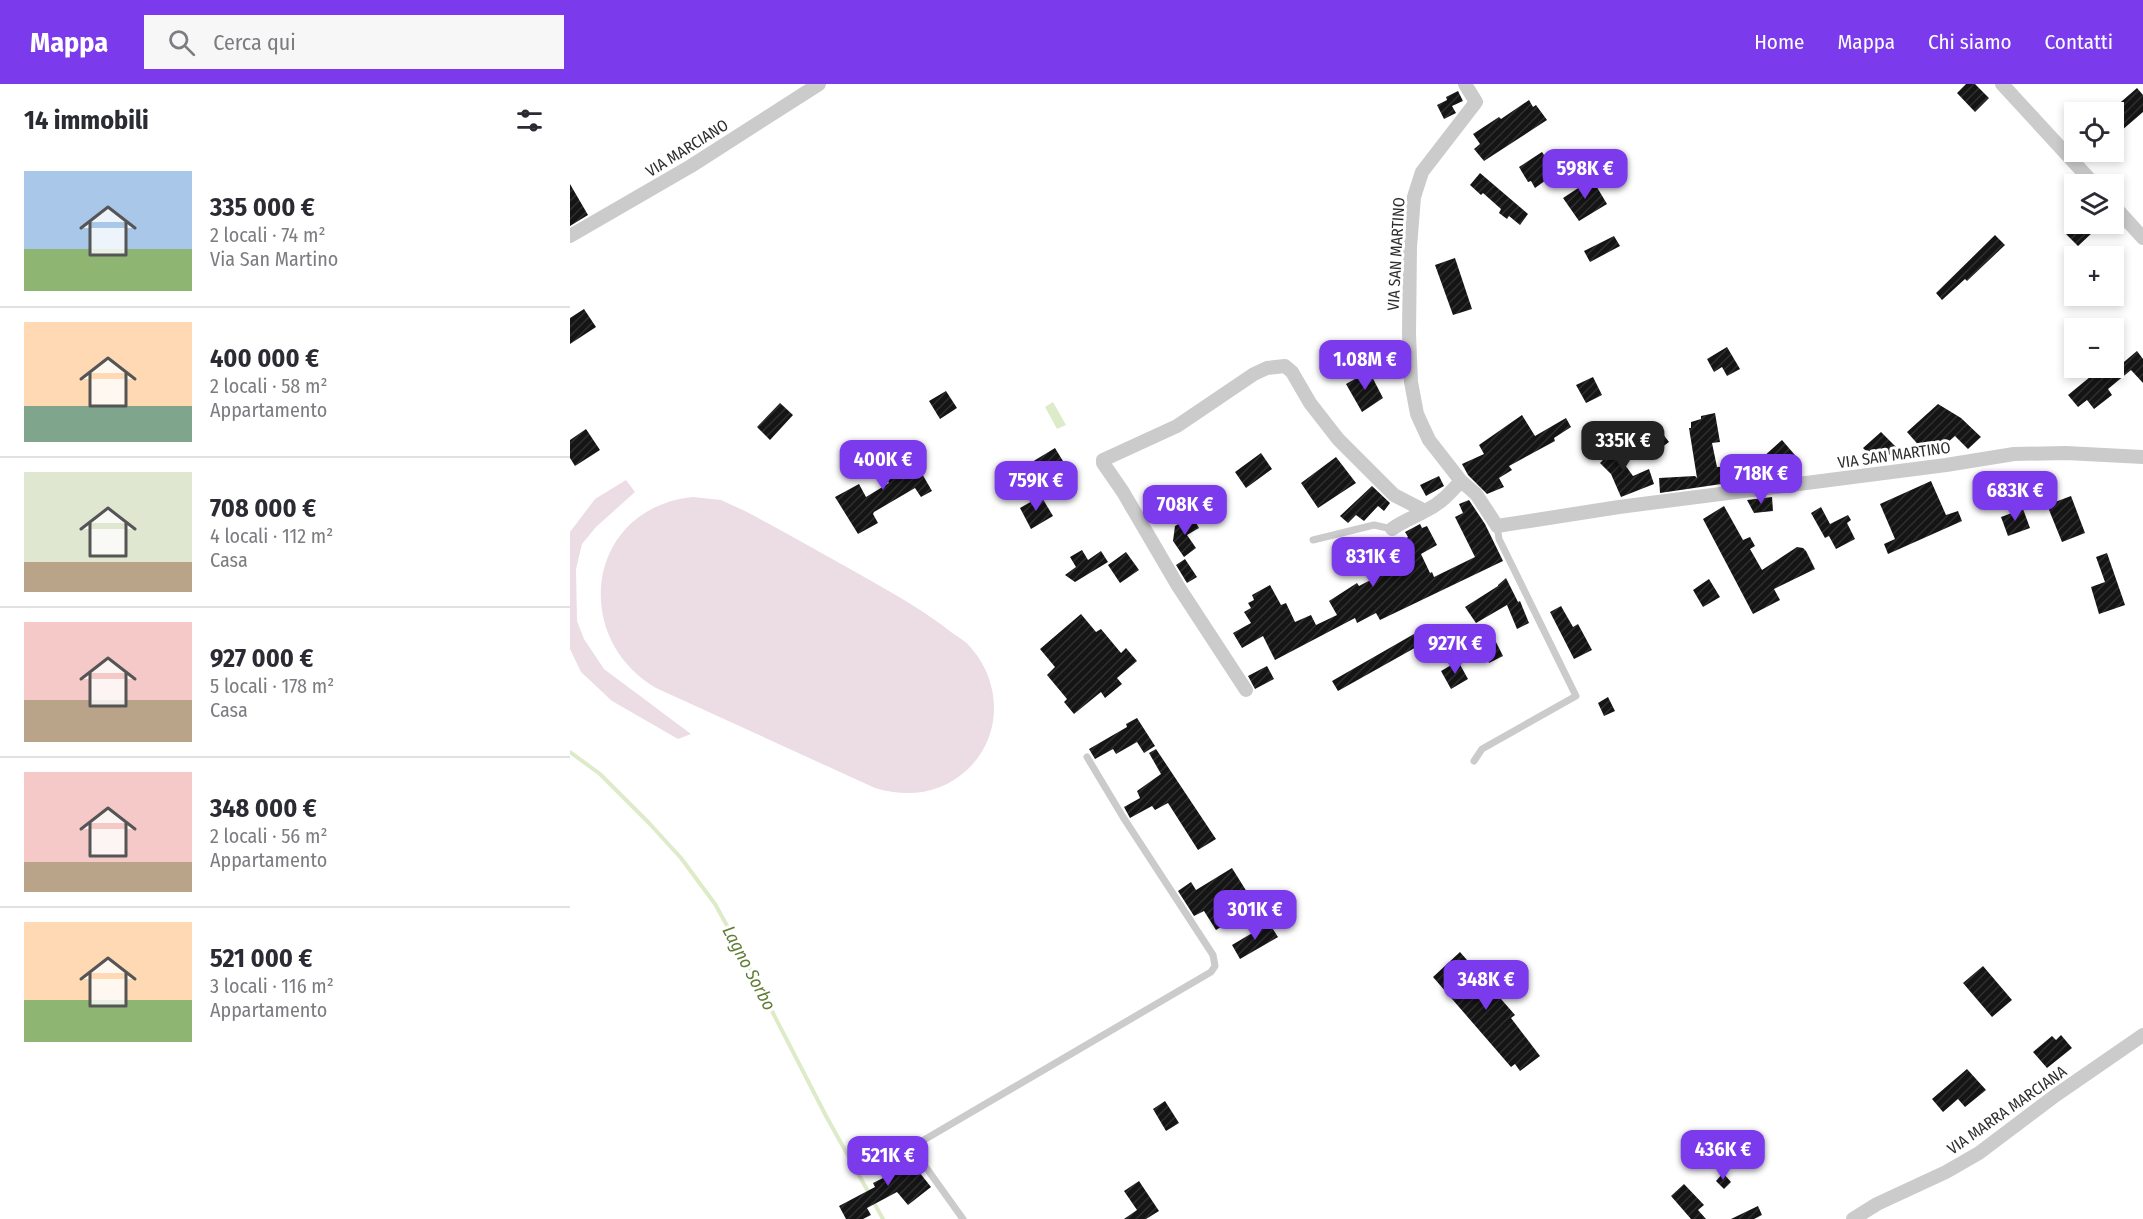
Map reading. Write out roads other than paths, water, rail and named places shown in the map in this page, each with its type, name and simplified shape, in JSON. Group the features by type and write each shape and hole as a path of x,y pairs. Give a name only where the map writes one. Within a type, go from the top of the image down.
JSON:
{"street":[{"name":"VIA MARCIANO","path":"570,236 691,166 819,84"},
{"name":"VIA SAN MARTINO","path":"1465,84 1476,102 1422,172 1414,197 1410,247 1411,382 1417,414 1429,440 1461,482 1476,494 1497,526 1618,507 2014,454 2066,453 2143,457"},
{"path":"2002,84 2085,174"},
{"path":"2124,217 2143,238"},
{"path":"1246,690 1178,586 1103,460 1177,426 1254,374 1267,368 1286,366 1310,403 1338,439 1394,495 1425,511"},
{"path":"1392,529 1400,522 1444,500 1461,482"},
{"name":"VIA MARRA MARCIANA","path":"1853,1219 1877,1204 1946,1172 1979,1153 2056,1095 2143,1035"}],"lane":[{"path":"1313,540 1374,525 1392,529"},
{"path":"1474,761 1482,749 1576,696 1499,539 1497,526"},
{"path":"963,1219 915,1152 917,1144 1211,972 1215,966 1213,955 1123,817 1087,757"}],"waterway":[{"name":"Lagno Sorbo","path":"570,752 600,774 649,823 681,858 715,904 870,1195"},
{"name":"Lagno Sorbo","path":"873,1201 883,1219"}]}
